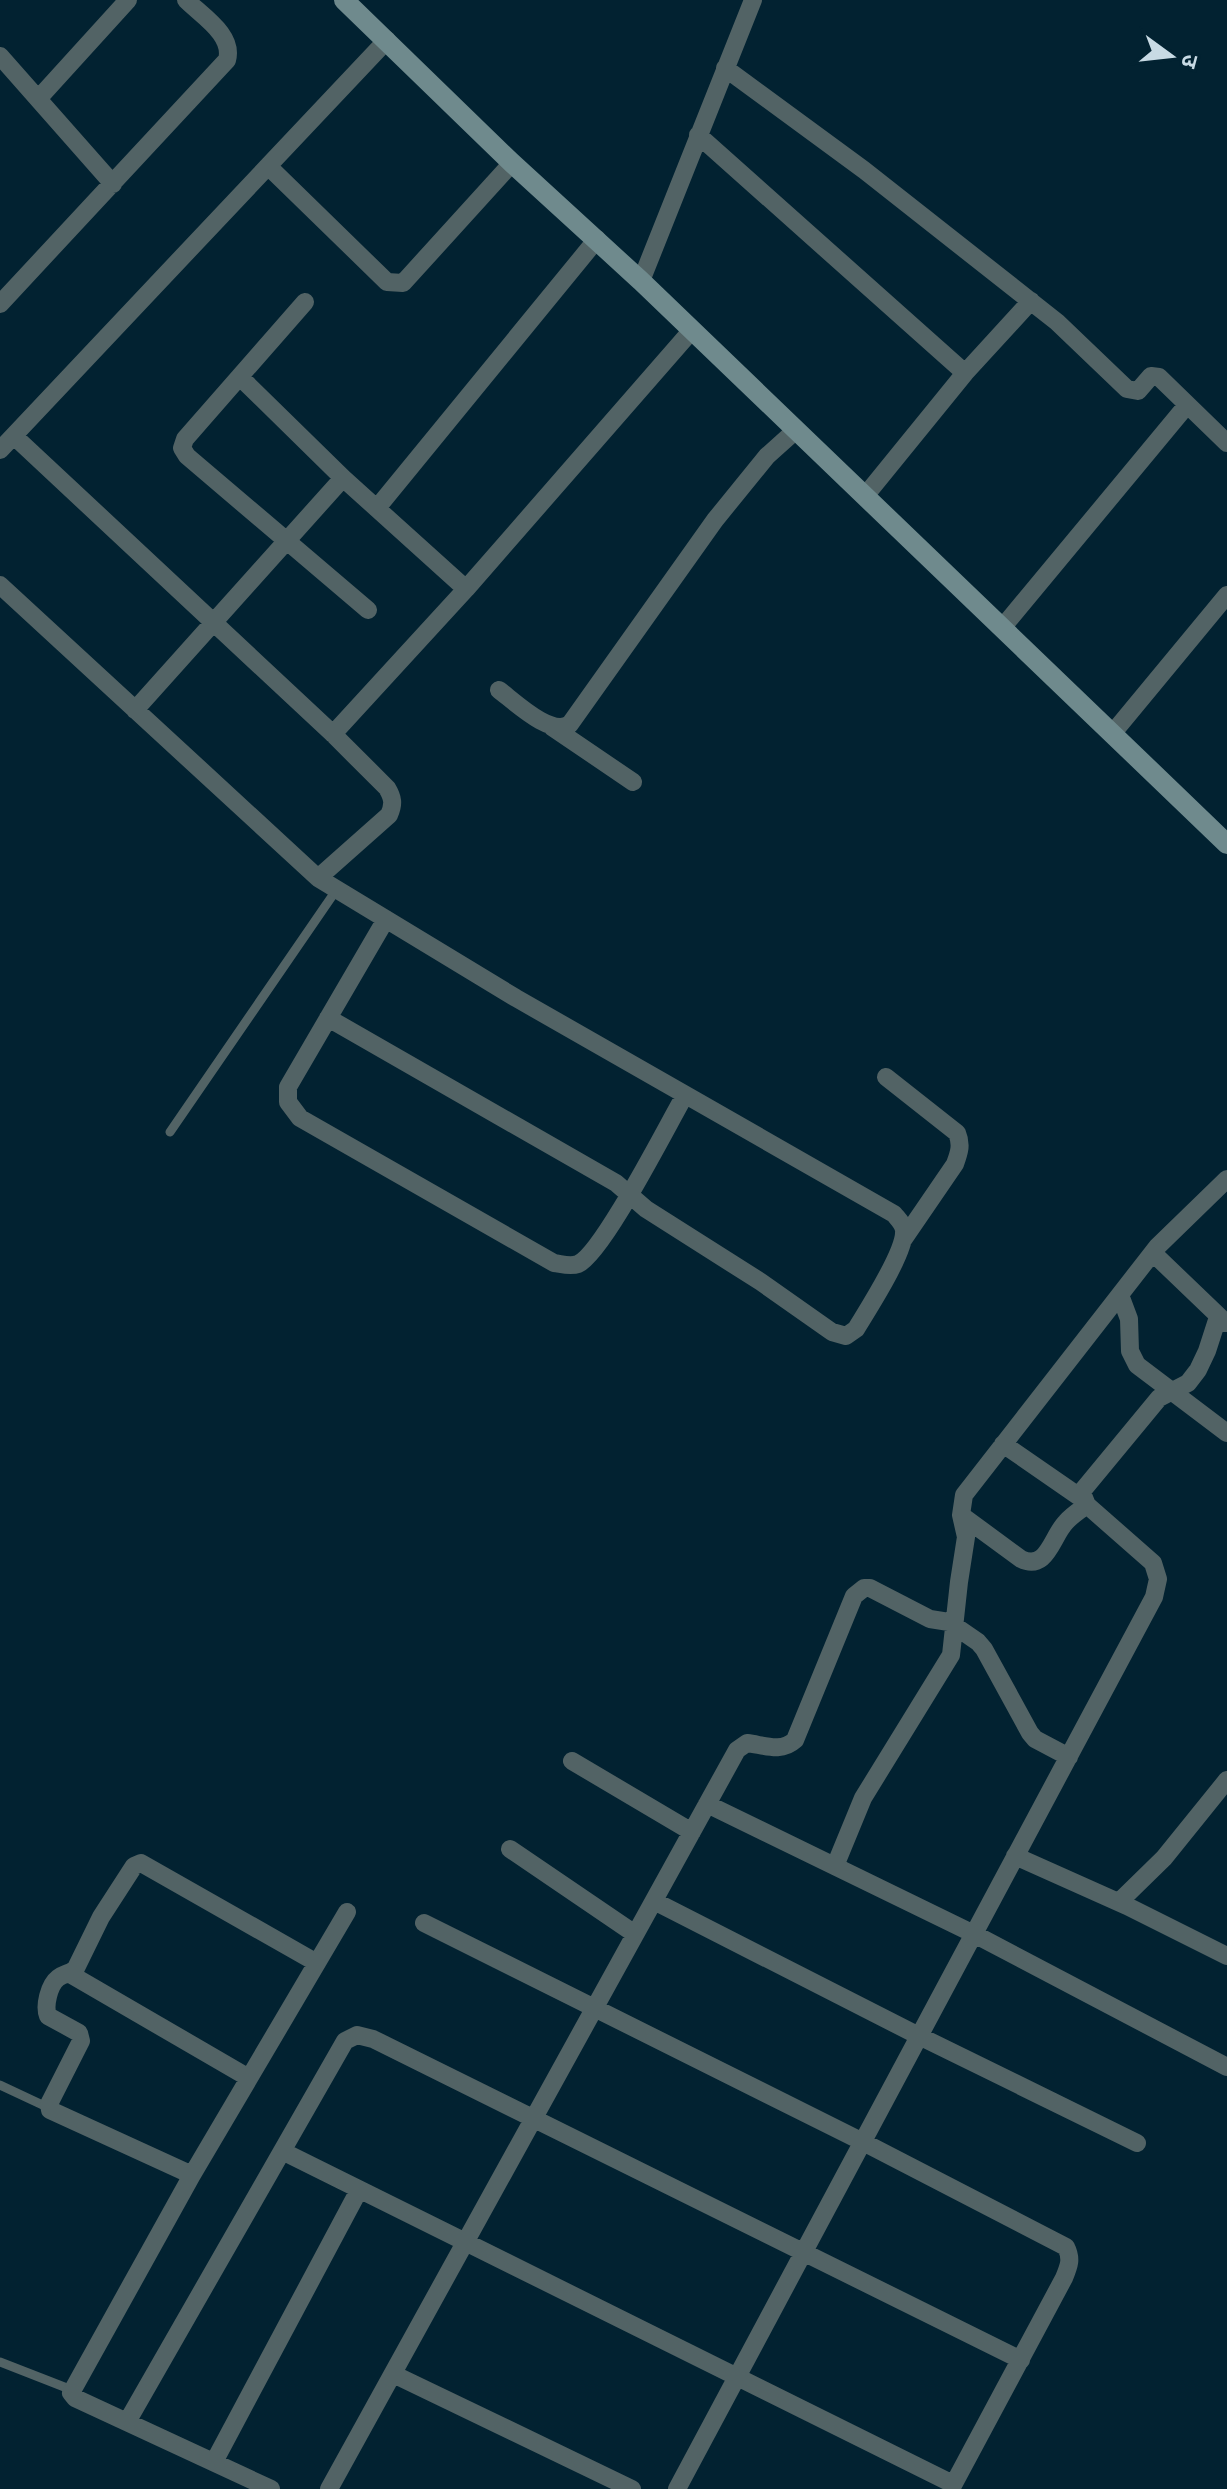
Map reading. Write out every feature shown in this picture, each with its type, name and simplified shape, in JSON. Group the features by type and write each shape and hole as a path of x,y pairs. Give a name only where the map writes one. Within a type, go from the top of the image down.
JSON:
{"street":[{"path":"38,99 128,0"},
{"path":"0,304 227,60 230,51 226,39 186,0"},
{"path":"344,0 1227,844"},
{"path":"641,281 753,0"},
{"path":"0,450 387,40"},
{"path":"0,56 113,184"},
{"path":"725,68 864,170 1031,301 1127,389 1138,391 1154,375 1159,377 1227,443"},
{"path":"698,135 965,373"},
{"path":"269,167 387,282 394,284 403,283 512,163"},
{"path":"377,508 597,239"},
{"path":"865,496 965,373 1031,301"},
{"path":"305,302 185,439 182,448 187,456 285,542 368,610"},
{"path":"333,734 466,589 692,330"},
{"path":"241,378 343,478 466,589"},
{"path":"1002,628 1187,405"},
{"path":"552,727 565,728 577,717 715,520 767,456 796,430"},
{"path":"15,437 387,788 393,798 393,807 383,822 318,878"},
{"path":"135,710 343,478"},
{"path":"0,585 318,878 516,998 894,1214 903,1225 901,1250 856,1329 852,1334 839,1335 646,1209 616,1183 328,1018"},
{"path":"1112,734 1227,595"},
{"path":"499,690 633,782"},
{"path":"386,919 288,1087 288,1102 300,1118 554,1263 568,1266 578,1264 591,1254 629,1195 685,1095"},
{"path":"886,1077 957,1133 960,1140 955,1164 903,1240"},
{"path":"835,1866 867,1791 947,1666 953,1646 966,1537 962,1503 968,1488 1153,1253 1223,1189"},
{"path":"1086,1502 1083,1495 1085,1485 1159,1398 1188,1383 1198,1370 1222,1321 1153,1253"},
{"path":"1120,1295 1129,1319 1130,1351 1134,1360 1227,1433"},
{"path":"677,2489 1154,1597 1158,1579 1153,1563 1086,1502 1003,1444"},
{"path":"961,1515 1021,1559 1036,1562 1045,1556 1065,1523 1086,1502"},
{"path":"329,2489 737,1750 747,1743 780,1748 795,1740 850,1601 858,1591 870,1588 930,1619 955,1626 984,1649 1035,1739 1069,1757"},
{"path":"572,1761 692,1832"},
{"path":"1119,1902 1164,1858 1227,1780"},
{"path":"707,1804 974,1934 1227,2067"},
{"path":"510,1849 635,1934"},
{"path":"1015,1856 1119,1902 1227,1956"},
{"path":"192,2175 49,2108 81,2041 79,2033 46,2012 56,1981 76,1968 109,1904 134,1866 141,1863 317,1963"},
{"path":"654,1901 1137,2143"},
{"path":"271,2489 75,2398 71,2393 192,2175 347,1912"},
{"path":"282,2151 952,2486 1070,2265 1066,2247 424,1923"},
{"path":"70,1974 249,2078"},
{"path":"127,2422 345,2041 357,2035 373,2039 1021,2360"},
{"path":"214,2462 359,2190"},
{"path":"393,2374 632,2489"}],"lane":[{"path":"170,1132 337,889"},
{"path":"0,2085 49,2108"},
{"path":"0,2362 72,2390"}]}
